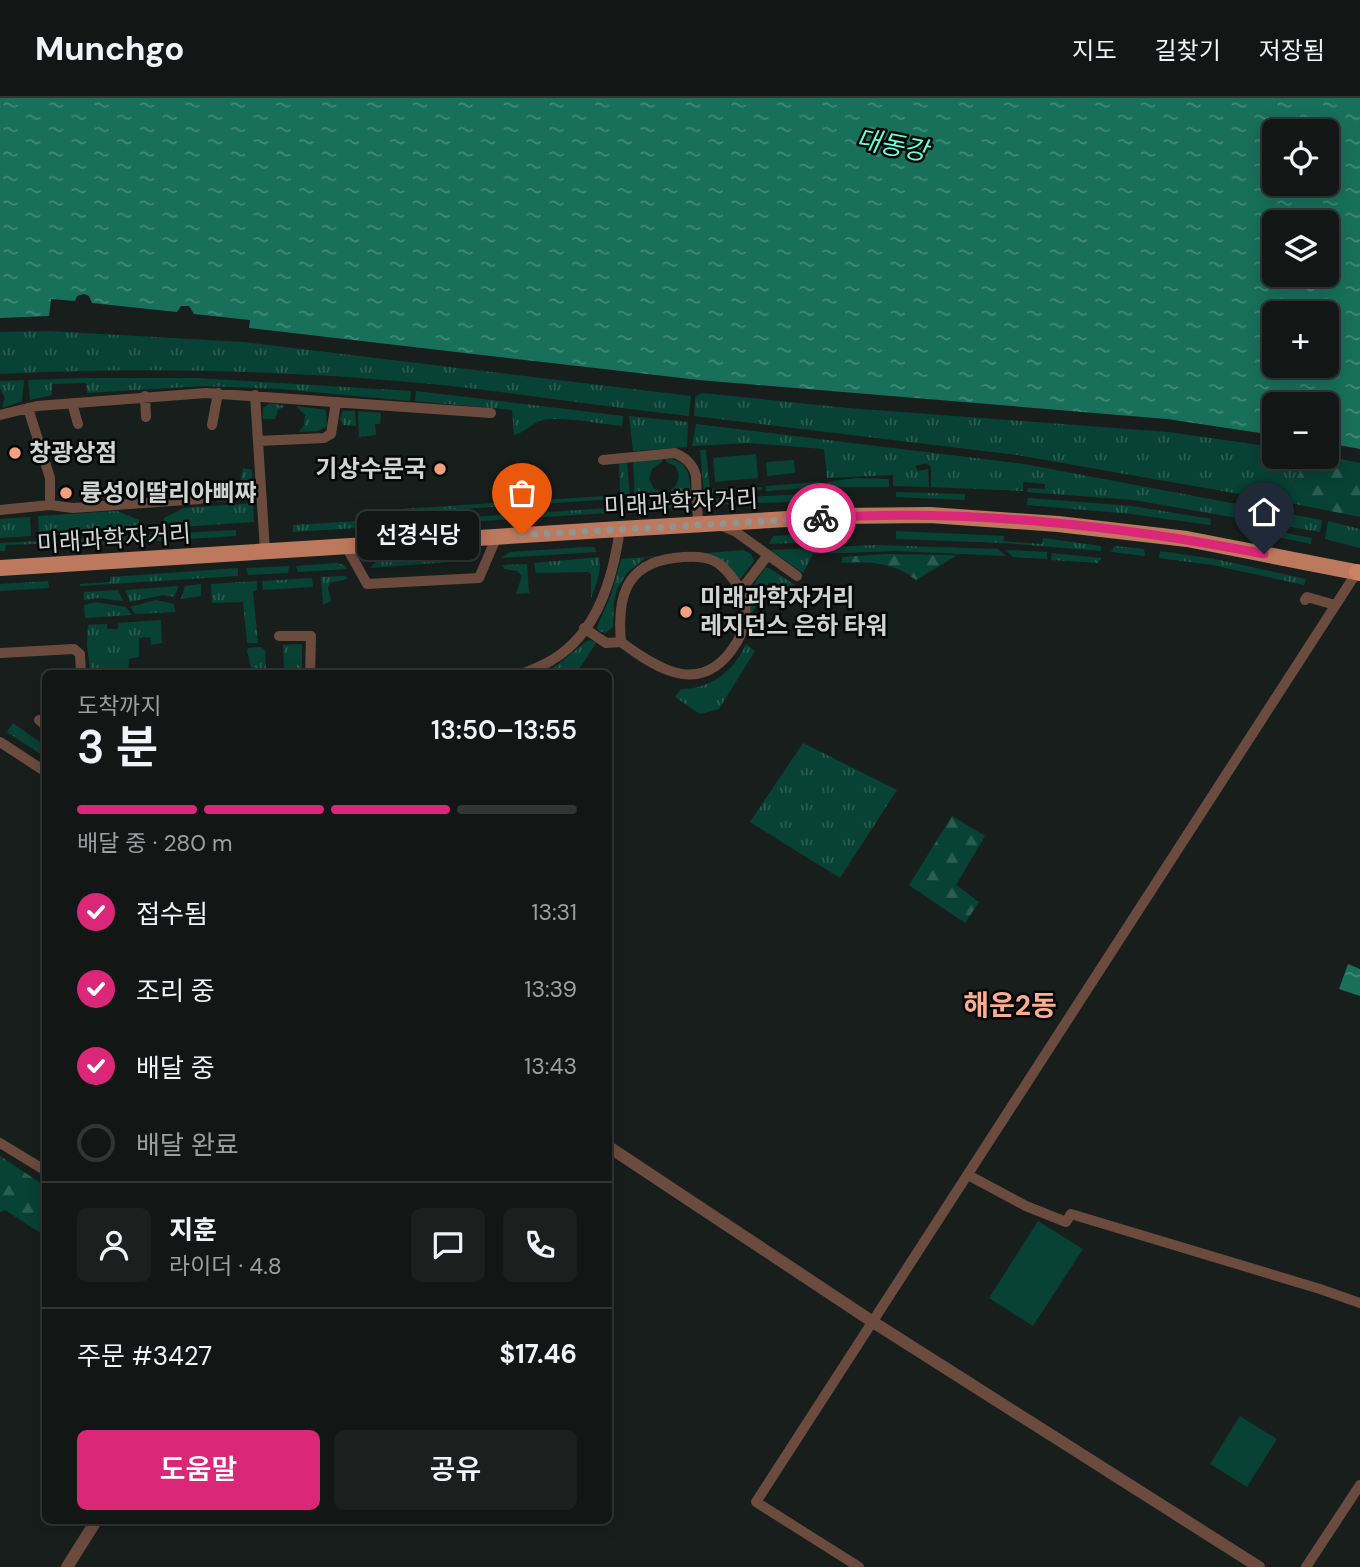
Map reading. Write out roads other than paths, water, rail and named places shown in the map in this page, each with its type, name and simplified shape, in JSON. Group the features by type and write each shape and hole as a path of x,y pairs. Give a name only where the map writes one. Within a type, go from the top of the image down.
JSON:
{"main road":[{"name":"미래과학자거리","path":"0,569 839,516 930,515 1058,524 1186,538 1359,573"}],"street":[{"path":"212,425 218,393"},
{"path":"0,415 27,408 72,403 218,393 491,413"},
{"path":"256,395 265,551"},
{"path":"145,396 146,417"},
{"path":"258,441 324,438 331,434 336,402"},
{"path":"72,403 78,424"},
{"path":"27,408 50,478 50,505"},
{"path":"603,460 675,453 684,457 694,469 698,525"},
{"path":"0,510 50,505 73,508 200,499"},
{"path":"716,524 736,532 797,576"},
{"path":"531,670 554,659 578,637 602,602 609,583 620,529"},
{"path":"345,546 367,584 479,578 497,536"},
{"path":"741,590 768,555"},
{"path":"584,628 606,643 621,642 644,659 667,670 691,674 710,672 727,657 740,637 747,613 746,603 728,570 711,558 680,557 650,562 640,568 627,585 621,606 621,642"},
{"path":"859,1567 756,1502 1335,605 1359,573"},
{"path":"1305,600 1307,597 1335,605"},
{"path":"279,636 311,636 310,670"},
{"path":"0,653 74,649 80,654 81,670"},
{"path":"0,742 42,769"},
{"path":"0,1143 42,1169"},
{"path":"612,1149 873,1322 1259,1567"},
{"path":"968,1175 1026,1206 1066,1222 1071,1214 1360,1303"},
{"path":"1306,1567 1360,1485"},
{"path":"67,1567 94,1524"}],"water":[{"name":"대동강","path":"0,98 1360,98 1360,449 1339,445 1339,392 1262,392 1262,433 1167,419 699,380 249,328 250,320 194,314 189,306 181,306 177,312 92,303 89,296 84,294 77,296 75,301 51,299 49,316 0,318"},
{"path":"1348,964 1360,969 1360,996 1339,989"}],"place":[{"name":"창광상점","path":"15,453"},
{"name":"기상수문국","path":"440,469"},
{"name":"륭성이딸리아삐쨔","path":"66,493"},
{"name":"선경식당","path":"522,535"},
{"name":"미래과학자거리 레지던스 은하 타워","path":"686,612"}],"district":[{"name":"해운2동","path":"1010,1005"}]}
